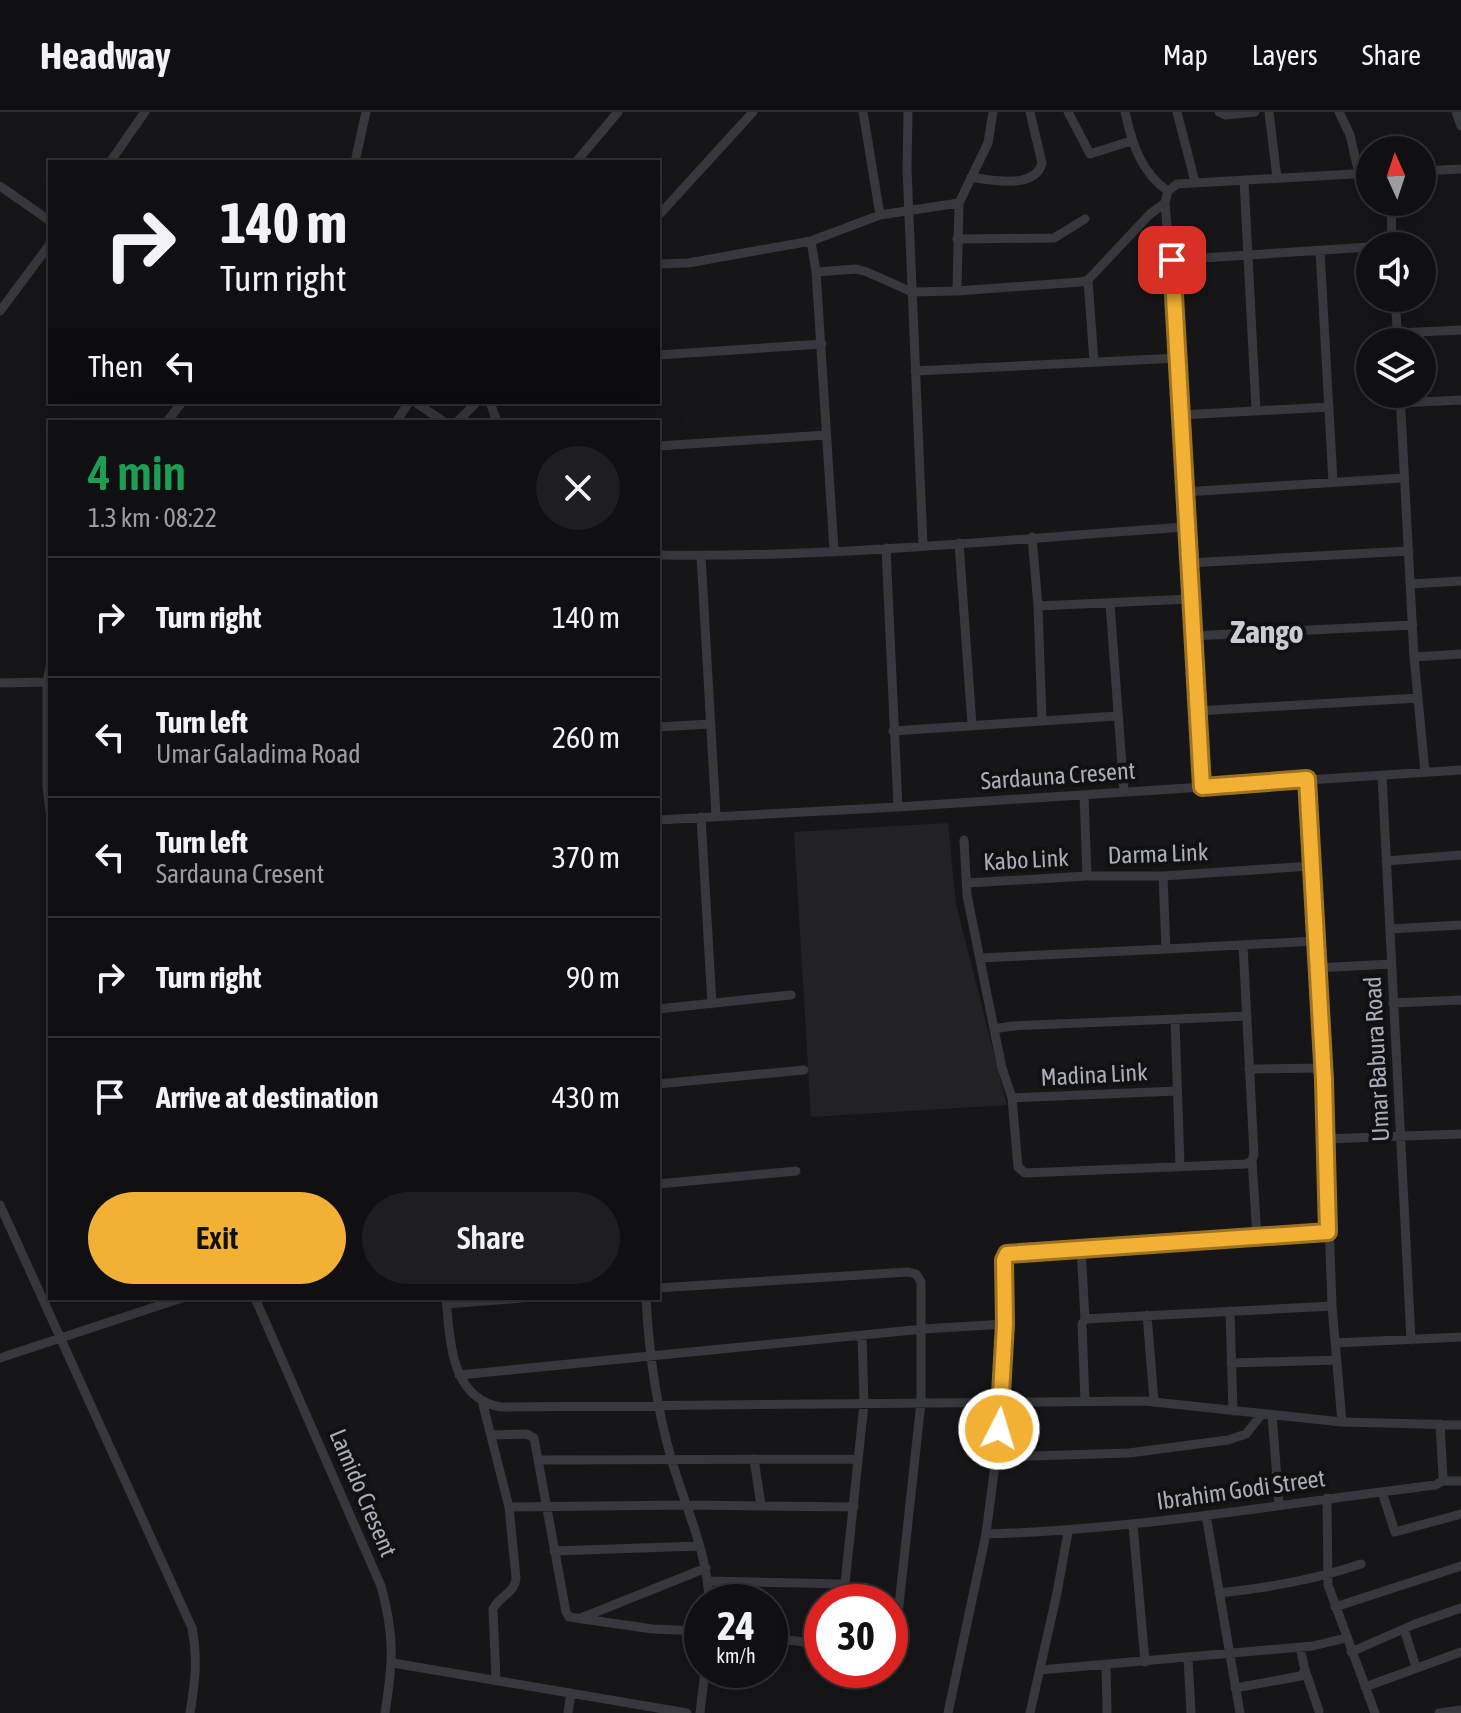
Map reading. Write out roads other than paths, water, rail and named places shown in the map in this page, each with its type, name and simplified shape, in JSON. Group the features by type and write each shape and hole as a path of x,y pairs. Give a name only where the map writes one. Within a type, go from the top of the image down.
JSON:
{"street":[{"path":"111,160 145,112"},
{"path":"355,160 366,112"},
{"path":"578,160 618,112"},
{"path":"660,214 753,112"},
{"path":"863,112 880,215"},
{"path":"908,112 907,169 923,545"},
{"path":"957,291 959,203 988,143 993,112"},
{"path":"971,177 1007,182 1039,171 1042,163 1030,112"},
{"path":"1068,112 1090,154 1131,141"},
{"path":"1125,112 1131,141 1152,180 1168,191"},
{"path":"1177,112 1195,182"},
{"path":"1219,112 1226,115 1253,112"},
{"path":"1269,112 1277,178"},
{"path":"1339,112 1356,151"},
{"path":"1456,112 1461,126"},
{"path":"1436,170 1461,169"},
{"path":"1202,787 1172,260 1165,203 1168,191 1177,184 1195,182 1356,174"},
{"path":"1244,180 1256,410"},
{"path":"0,186 48,220"},
{"path":"660,266 811,241 880,215 911,213 959,203"},
{"path":"816,272 856,269 912,292 1088,280 1150,214 1165,203"},
{"path":"957,239 1054,238 1085,219"},
{"path":"811,241 822,344 834,550"},
{"path":"0,311 48,247"},
{"path":"1172,260 1356,248"},
{"path":"1320,251 1333,482"},
{"path":"1088,280 1094,362"},
{"path":"1436,333 1461,330"},
{"path":"660,355 822,344"},
{"path":"915,371 1178,358"},
{"path":"1436,400 1461,400"},
{"path":"398,420 410,404"},
{"path":"415,404 441,420"},
{"path":"459,420 475,404"},
{"path":"1181,415 1329,407"},
{"path":"1401,408 1414,657 1425,772"},
{"path":"660,446 826,435"},
{"path":"1184,492 1403,478"},
{"path":"660,555 886,548 1185,527"},
{"path":"1032,537 1042,720"},
{"path":"959,543 972,725"},
{"path":"886,548 898,807"},
{"path":"1188,563 1409,551"},
{"path":"701,556 716,816"},
{"path":"1411,584 1461,581"},
{"path":"1038,606 1190,599"},
{"path":"1110,604 1124,792"},
{"path":"1192,636 1413,625"},
{"path":"1414,657 1461,654"},
{"path":"48,677 48,795"},
{"path":"0,683 47,682"},
{"path":"1197,711 1418,698"},
{"path":"893,731 1117,716"},
{"path":"660,727 710,724"},
{"name":"Sardauna Cresent","path":"660,820 1461,770"},
{"name":"Umar Babura Road","path":"1382,775 1411,1340"},
{"path":"1307,779 1332,1306 1342,1422"},
{"name":"Darma Link","path":"1084,795 1087,876 1163,876 1311,866"},
{"path":"701,817 712,1004"},
{"path":"964,840 967,895 994,1029 1012,1098 1018,1167 1025,1173 1246,1164 1252,1160"},
{"path":"1386,861 1461,855"},
{"name":"Kabo Link","path":"968,883 1087,876"},
{"path":"1163,876 1166,949"},
{"path":"1390,929 1461,925"},
{"path":"980,958 1315,941"},
{"path":"1243,946 1257,1237"},
{"path":"1316,968 1391,964"},
{"path":"660,1009 791,995"},
{"path":"1393,1003 1461,1000"},
{"path":"994,1029 1247,1016"},
{"path":"1175,1020 1180,1166"},
{"path":"1249,1069 1323,1068"},
{"path":"660,1084 804,1070"},
{"name":"Madina Link","path":"1012,1098 1177,1091"},
{"path":"1324,1139 1461,1134"},
{"path":"660,1184 796,1171"},
{"path":"0,1205 192,1628 197,1652 190,1713"},
{"path":"948,1713 986,1534 996,1457 1002,1401 1004,1260 1007,1254 1328,1232"},
{"path":"1081,1248 1085,1401"},
{"path":"660,1288 908,1272 916,1274 921,1282 923,1329 921,1402 901,1584"},
{"path":"0,1358 176,1300"},
{"name":"Lamido Cresent","path":"256,1300 381,1586 389,1615 393,1663 385,1713"},
{"path":"471,1300 446,1301 452,1356 459,1375 482,1401 509,1507 515,1584 493,1609 496,1680"},
{"path":"646,1300 650,1357 658,1407 671,1460 709,1581 845,1584 864,1404 862,1336"},
{"path":"1085,1319 1332,1306"},
{"path":"1230,1311 1233,1411"},
{"path":"1147,1315 1154,1401"},
{"path":"459,1375 923,1329 1005,1324"},
{"path":"1335,1343 1461,1337"},
{"path":"1231,1363 1337,1360"},
{"path":"482,1401 501,1407 1154,1401 1342,1422 1461,1425"},
{"path":"996,1457 1129,1453 1228,1440 1246,1434 1267,1415"},
{"path":"1267,1415 1279,1504"},
{"path":"1440,1424 1442,1481"},
{"path":"491,1435 531,1435 534,1438 569,1617 684,1630"},
{"path":"754,1459 761,1505"},
{"path":"539,1460 858,1459"},
{"name":"Ibrahim Godi Street","path":"986,1534 1068,1532 1133,1525 1436,1485 1442,1481 1461,1481"},
{"path":"1382,1492 1395,1532 1461,1514"},
{"path":"1327,1498 1327,1576 1335,1607 1375,1713"},
{"path":"509,1507 854,1507"},
{"path":"1206,1515 1240,1713"},
{"path":"1133,1525 1145,1662"},
{"path":"1030,1713 1068,1532"},
{"path":"554,1551 699,1546"},
{"path":"1219,1593 1327,1576 1361,1564"},
{"path":"1335,1607 1461,1566"},
{"path":"578,1619 706,1568"},
{"path":"1351,1652 1461,1608"},
{"path":"1404,1629 1416,1667"},
{"path":"1040,1670 1300,1647 1346,1638"},
{"path":"1300,1647 1319,1711"},
{"path":"1365,1687 1461,1652"},
{"path":"1188,1658 1191,1713"},
{"path":"393,1663 687,1713"},
{"path":"1106,1665 1107,1713"},
{"path":"1235,1688 1301,1676 1305,1670"},
{"path":"700,1713 703,1688"},
{"path":"568,1713 571,1693"},
{"path":"1439,1713 1461,1710"}],"district":[{"name":"Zango","path":"1267,632"}]}
